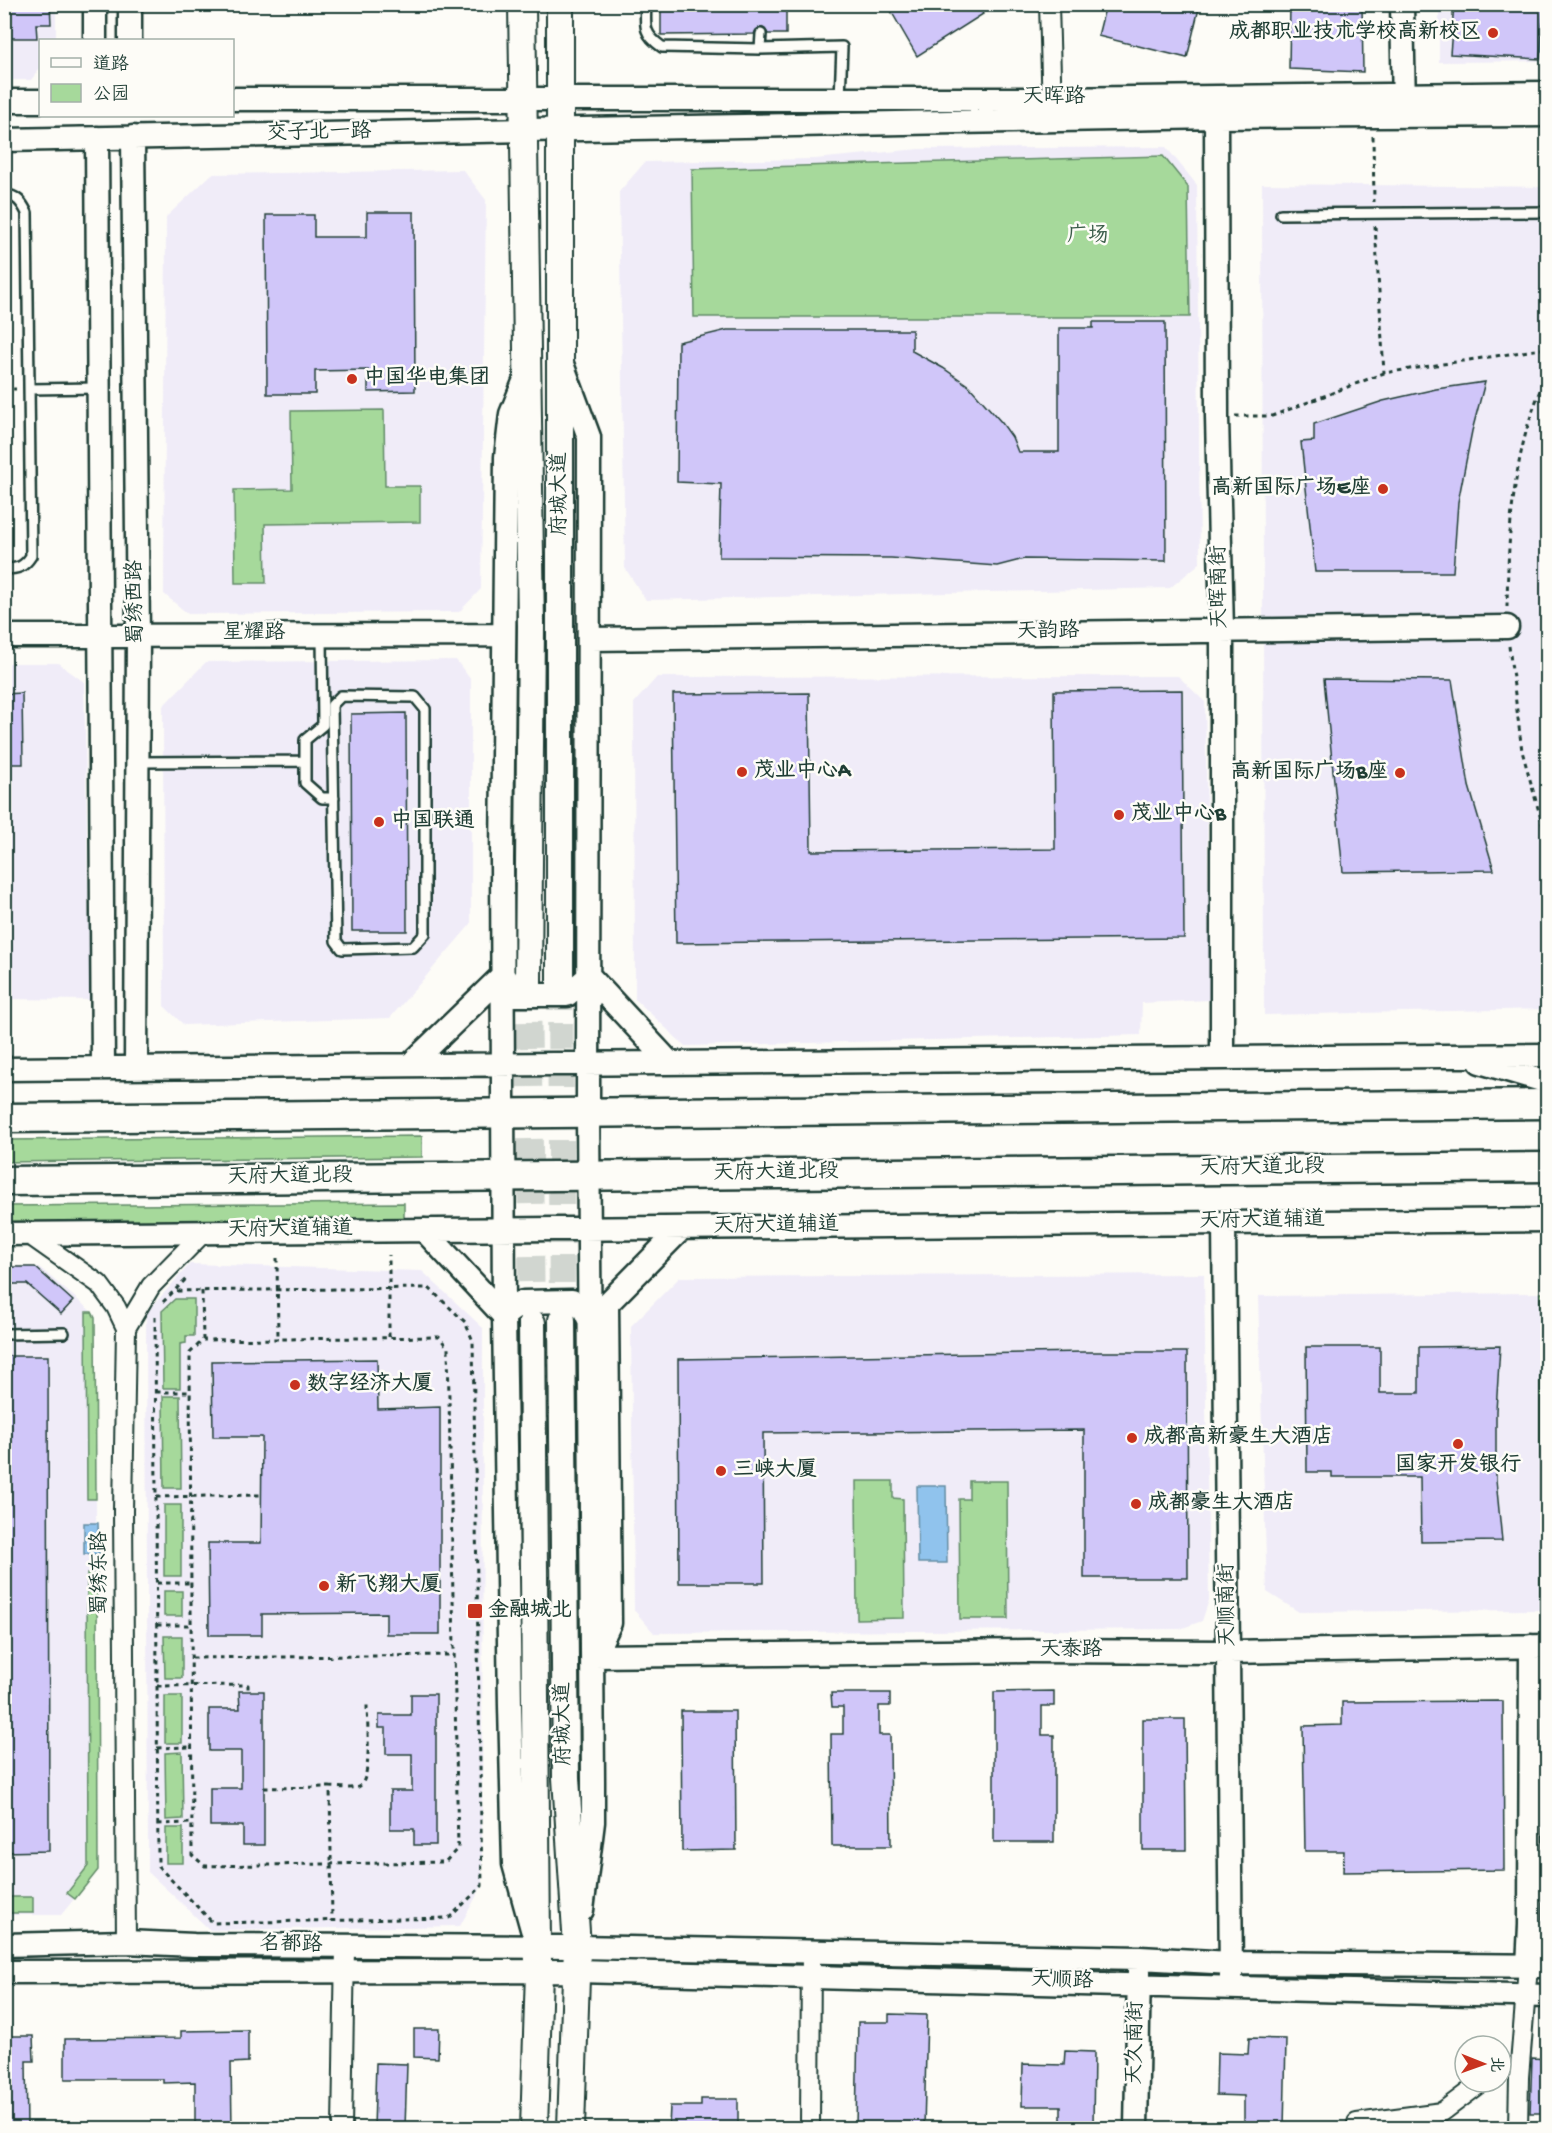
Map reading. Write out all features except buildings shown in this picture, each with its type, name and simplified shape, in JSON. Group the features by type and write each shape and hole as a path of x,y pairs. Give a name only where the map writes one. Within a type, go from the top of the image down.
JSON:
{"main road":[{"name":"府城大道","path":"522,4 531,626 528,983"},
{"name":"府城大道","path":"560,4 560,984"},
{"path":"4,1118 1548,1104"},
{"name":"天府大道北段","path":"4,1181 1548,1167"},
{"name":"府城大道","path":"562,1320 566,1778 577,1959 571,2128"},
{"name":"府城大道","path":"532,1323 538,1972 534,2128"}],"street":[{"path":"94,4 95,39"},
{"path":"130,4 130,39"},
{"path":"1049,4 1052,109"},
{"path":"1402,4 1404,105"},
{"name":"天晖路","path":"561,130 1052,109 1404,105 1548,93"},
{"name":"交子北一路","path":"234,99 561,98"},
{"name":"天晖路","path":"561,98 840,98 1216,117 1373,116 1404,105 1548,115"},
{"path":"4,101 39,101"},
{"name":"天晖南街","path":"1216,117 1217,417 1222,631 1222,1057"},
{"name":"交子北一路","path":"4,140 561,130"},
{"name":"蜀绣西路","path":"134,137 138,634 136,1067"},
{"name":"蜀绣西路","path":"98,138 103,1068"},
{"path":"4,1972 538,1972 577,1959 593,1822 594,1656 588,1113 589,437 561,362"},
{"path":"526,377 511,414 506,457 503,635 504,1316 514,1863 537,1947"},
{"name":"天韵路","path":"590,639 1507,627"},
{"name":"星耀路","path":"4,636 101,634 503,635"},
{"path":"503,975 516,995 567,995 589,976"},
{"path":"410,1065 503,975"},
{"path":"589,976 669,1062"},
{"path":"4,1068 1548,1054"},
{"path":"1455,1055 1548,1082"},
{"name":"天府大道辅道","path":"4,1234 1548,1220"},
{"name":"天顺南街","path":"1224,1223 1231,1987"},
{"path":"594,1656 610,1623 608,1304 682,1228"},
{"path":"424,1230 504,1316"},
{"name":"蜀绣东路","path":"126,1942 123,1522 126,1328 151,1286 204,1232"},
{"path":"28,1234 99,1284 116,1307 126,1328"},
{"path":"504,1316 523,1302 572,1301 584,1309 591,1324"},
{"path":"1513,2068 1536,1996 1538,1966 1530,1924 1539,1646"},
{"name":"天泰路","path":"594,1656 1029,1651 1229,1652 1539,1646"},
{"name":"名都路","path":"4,1945 126,1942 345,1947 537,1947 577,1959"},
{"path":"342,2128 345,1947"},
{"path":"810,2128 811,1952"},
{"name":"天顺路","path":"577,1959 811,1952 1140,1958 1231,1963 1538,1966"},
{"name":"天久南街","path":"1136,2128 1140,1958"},
{"name":"天顺路","path":"577,1959 811,1976 1536,1996"},
{"path":"1356,2128 1357,2122 1442,2112 1466,2094"},
{"path":"1513,2094 1518,2128"}],"lane":[{"path":"646,4 646,31 652,40 662,47 760,49 842,47 840,98"},
{"path":"760,49 761,34"},
{"path":"4,195 12,195 21,201 27,213 31,556 26,565 16,569 4,569"},
{"path":"1281,214 1548,212"},
{"path":"30,389 98,388"},
{"path":"322,634 327,706 334,798 336,941 342,949 413,947 425,934 425,709 415,697 341,696 327,706 322,725 305,740 305,783 322,798 334,798"},
{"path":"138,762 305,761"},
{"path":"4,1334 64,1333"}],"path":[{"path":"1373,116 1374,213 1384,373"},
{"path":"1217,417 1272,416 1384,373 1548,348"},
{"path":"1548,369 1528,427 1512,504 1507,627 1522,751 1548,844"},
{"path":"389,1256 389,1337"},
{"path":"277,1258 278,1339"},
{"path":"161,1305 194,1270"},
{"path":"155,1312 158,1866 213,1923 449,1918 482,1886 473,1341 465,1322 429,1287 174,1291"},
{"path":"202,1291 203,1340"},
{"path":"389,1337 439,1337 448,1348 458,1848 445,1862 205,1866 192,1855 190,1353 203,1340 389,1337"},
{"path":"155,1392 190,1392"},
{"path":"156,1497 261,1495"},
{"path":"156,1583 191,1583"},
{"path":"157,1625 191,1625"},
{"path":"191,1658 454,1655"},
{"path":"157,1686 248,1685 248,1691"},
{"path":"264,1788 359,1787 365,1782 368,1771 367,1705"},
{"path":"158,1748 192,1747"},
{"path":"330,1787 332,1920"},
{"path":"158,1824 192,1823"}],"shaded area":[{"path":"4,5 56,5 56,39 39,39 39,69 31,80 5,80"},
{"name":"成都职业技术学校高新校区","path":"1439,5 1547,5 1547,61 1439,62"},
{"path":"1166,147 1197,185 1200,563 1170,588 646,600 625,568 619,192 645,162 815,159 919,149"},
{"path":"463,170 486,200 481,589 459,612 188,614 164,594 166,217 212,174"},
{"path":"1262,184 1547,187 1547,1009 1264,1015"},
{"path":"456,660 471,680 471,924 390,1018 184,1025 164,1006 163,706 206,662"},
{"path":"5,663 58,663 84,682 90,1000 5,999"},
{"path":"1178,676 1205,702 1210,1000 1142,1003 1141,1035 685,1046 635,999 634,703 657,677"},
{"path":"190,1264 422,1271 483,1328 482,1886 460,1926 210,1930 148,1872 146,1313"},
{"path":"5,1266 39,1267 92,1312 95,1318 98,1870 61,1915 5,1915"},
{"path":"1204,1274 1209,1600 1202,1621 1180,1629 654,1633 634,1610 631,1326 680,1277"},
{"path":"1540,1293 1540,1610 1299,1612 1267,1592 1258,1296"}],"green space":[{"name":"广场","path":"1163,156 1188,187 1190,317 694,317 692,169"},
{"path":"384,410 385,486 420,486 420,522 265,524 266,583 235,583 234,490 292,489 291,411"},
{"path":"422,1136 422,1157 5,1162 5,1140"},
{"path":"404,1203 404,1227 5,1230 4,1206"},
{"path":"1540,1293 1548,1293 1548,1610 1540,1610"},
{"path":"175,1299 194,1299 194,1336 186,1336 186,1343 180,1344 180,1388 163,1388 162,1311"},
{"path":"86,1312 92,1312 95,1318 96,1499 87,1499"},
{"path":"163,1396 180,1396 181,1488 164,1488"},
{"path":"856,1481 893,1481 893,1498 903,1499 904,1618 857,1619"},
{"path":"969,1481 1007,1481 1008,1619 960,1619 959,1499 969,1499"},
{"path":"164,1505 181,1505 181,1576 164,1576"},
{"path":"87,1574 97,1574 98,1870 75,1899 67,1893 88,1866"},
{"path":"164,1591 182,1591 182,1616 164,1616"},
{"path":"164,1636 182,1636 182,1678 165,1678"},
{"path":"165,1696 182,1696 182,1743 165,1743"},
{"path":"182,1752 183,1819 166,1820 165,1753"},
{"path":"166,1828 183,1828 183,1863 166,1863"},
{"path":"4,1897 33,1897 33,1913 5,1913"}],"water":[{"path":"1544,5 1547,5 1547,51 1541,51"},
{"path":"917,1486 946,1486 947,1563 918,1563"},
{"path":"84,1523 98,1523 99,1554 84,1554"}],"tunnel":[{"path":"528,983 532,1323"},
{"path":"560,984 562,1320"}],"place":[{"name":"成都职业技术学校高新校区","path":"1493,33"},
{"name":"中国华电集团","path":"352,379"},
{"name":"高新国际广场E座","path":"1383,489"},
{"name":"茂业中心A","path":"742,772"},
{"name":"高新国际广场B座","path":"1400,773"},
{"name":"茂业中心B","path":"1119,815"},
{"name":"中国联通","path":"379,822"},
{"name":"数字经济大厦","path":"295,1385"},
{"name":"成都高新豪生大酒店","path":"1132,1438"},
{"name":"国家开发银行","path":"1458,1444"},
{"name":"三峡大厦","path":"721,1471"},
{"name":"成都豪生大酒店","path":"1136,1504"},
{"name":"新飞翔大厦","path":"324,1586"},
{"name":"金融城北","path":"475,1611"}]}
